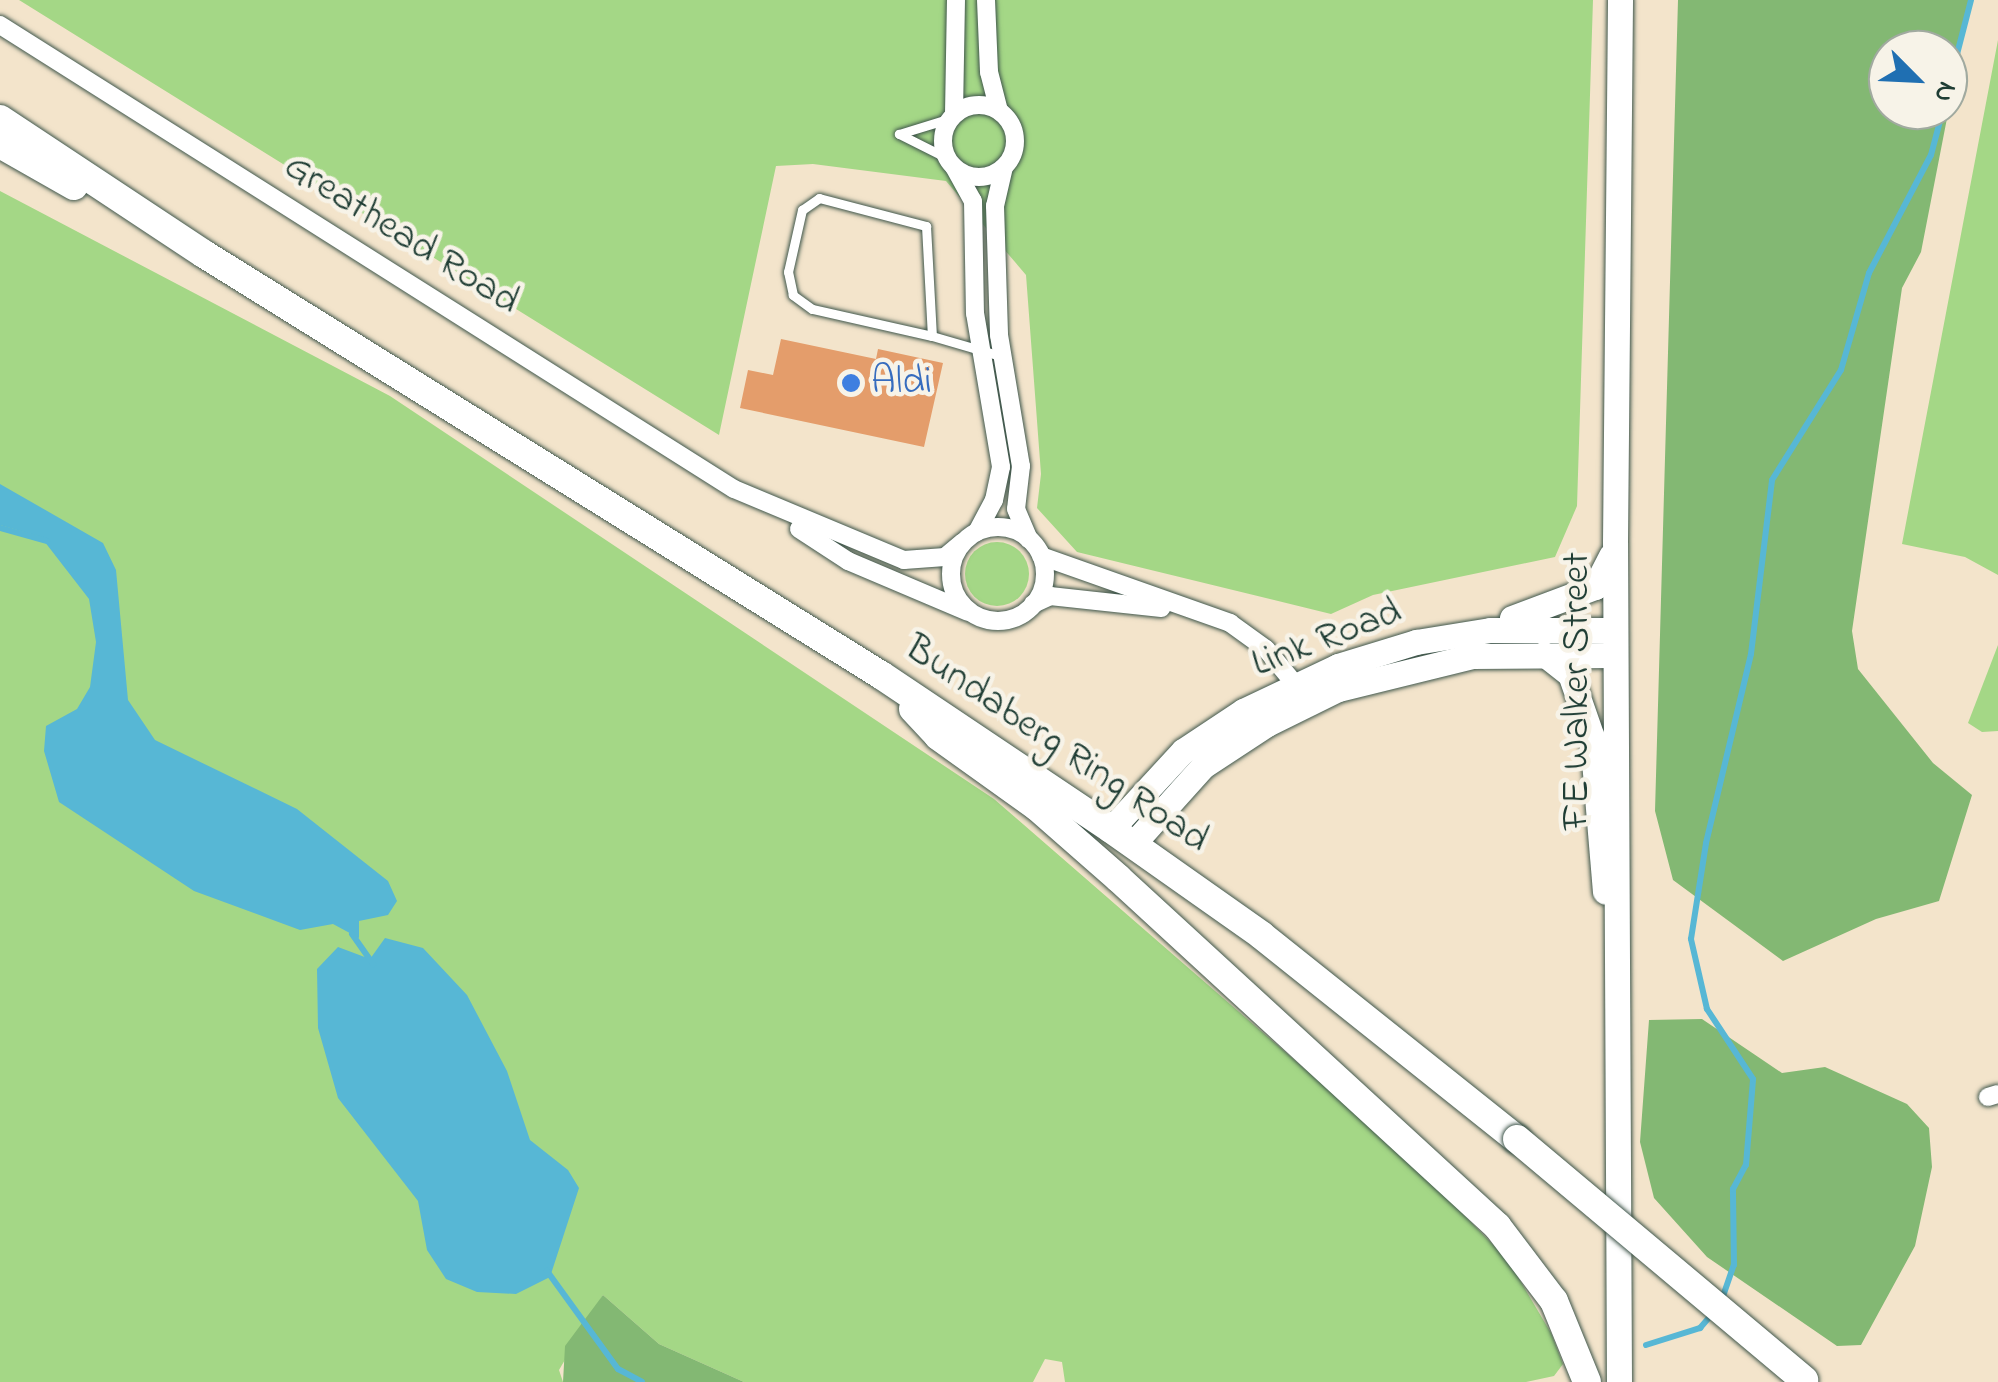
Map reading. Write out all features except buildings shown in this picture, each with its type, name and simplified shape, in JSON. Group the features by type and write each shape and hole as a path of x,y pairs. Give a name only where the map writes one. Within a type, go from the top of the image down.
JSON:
{"main road":[{"name":"FE Walker Street","path":"1619,1382 1614,542 1620,0"},
{"name":"Bundaberg Ring Road","path":"0,119 204,254 881,675 1122,836 1261,935 1517,1139 1805,1381"},
{"name":"Bundaberg Ring Road","path":"0,144 204,254"},
{"path":"1416,642 1460,624 1532,616 1576,597 1602,580 1614,542"},
{"name":"Link Road","path":"1122,836 1135,796 1184,752 1416,642 1490,630 1615,643"},
{"name":"Link Road","path":"1300,694 1422,665 1615,643"},
{"path":"1540,653 1570,674 1592,737 1599,854 1618,975"},
{"path":"881,675 938,736 1036,807 1118,878 1497,1226 1554,1301 1588,1382"}],"street":[{"path":"956,0 953,116 943,136 951,163 973,201 979,349 1001,466 994,500 951,572 953,588 960,602 987,620 1012,618 1050,596 1202,613"},
{"path":"986,0 988,72 1000,112 1014,134 994,206 1001,356 1021,466 1016,508 1041,556 1044,581 1033,604"},
{"name":"Greathead Road","path":"0,25 848,561 987,620"},
{"path":"953,116 980,105 1000,112"},
{"path":"951,163 984,177 1004,166"},
{"name":"Greathead Road","path":"764,505 904,560 945,557 970,537 1004,527 1029,538"},
{"path":"1041,556 1247,633 1300,694"}],"lane":[{"path":"951,163 895,134 953,116"},
{"path":"932,336 926,226 808,200 788,272 799,302 1001,356"}],"green space":[{"path":"19,0 1593,0 1577,506 1555,557 1373,595 1331,614 1077,552 1037,508 1041,474 1026,275 946,181 813,164 776,166 719,435"},
{"path":"1678,0 1970,0 1964,30 1868,30 1868,130 1945,130 1921,252 1902,288 1852,631 1858,669 1933,763 1972,795 1939,901 1876,919 1783,961 1673,880 1655,811"},
{"path":"1998,40 1998,575 1965,557 1902,544"},
{"path":"0,191 390,396 994,799 1413,1163 1508,1260 1551,1333 1563,1364 1554,1376 1526,1382 1065,1382 1062,1362 1045,1359 1033,1382 744,1382 659,1344 603,1295 559,1370 563,1382 0,1382"},
{"path":"997,542 1020,551 1029,574 1020,597 997,606 974,597 965,574 974,551"},
{"path":"1998,645 1998,731 1982,732 1968,723"},
{"path":"1702,1019 1782,1073 1825,1067 1907,1104 1929,1128 1932,1167 1915,1246 1861,1345 1837,1346 1707,1257 1654,1198 1640,1142 1649,1020"},
{"path":"603,1295 659,1344 744,1382 563,1382 565,1346"}],"water":[{"path":"0,484 103,543 116,570 128,700 155,740 297,809 388,881 397,901 388,915 359,921 359,938 333,924 300,930 194,891 59,802 44,751 46,726 77,709 90,687 96,642 89,599 41,537 0,525"},
{"path":"385,938 423,948 467,995 507,1071 530,1140 568,1170 579,1188 550,1277 516,1294 477,1292 446,1279 427,1250 418,1201 338,1098 318,1028 317,969 338,947 370,959"}],"waterway":[{"path":"1963,30 1971,0"},
{"path":"1721,1302 1734,1265 1733,1189 1746,1165 1753,1079 1707,1009 1691,939 1706,843 1751,654 1772,480 1841,370 1869,273 1931,155 1938,130"},
{"path":"0,528 47,541"},
{"path":"352,934 373,964"},
{"path":"547,1271 618,1369 642,1382"},
{"path":"1646,1345 1700,1328 1714,1312"}],"place":[{"name":"Aldi","path":"851,383"}]}
